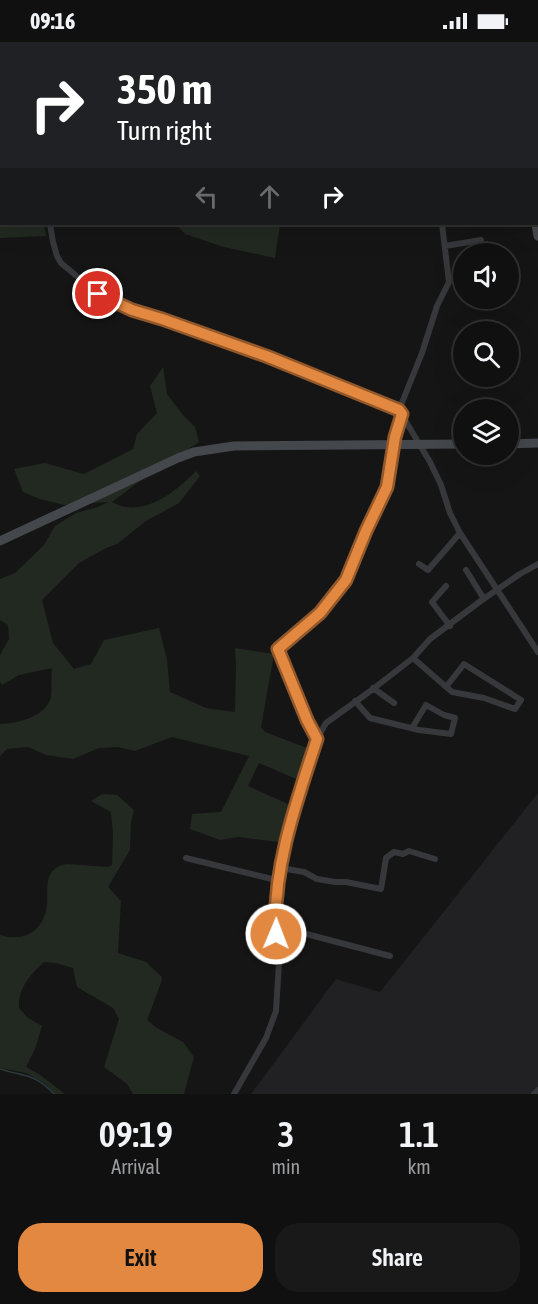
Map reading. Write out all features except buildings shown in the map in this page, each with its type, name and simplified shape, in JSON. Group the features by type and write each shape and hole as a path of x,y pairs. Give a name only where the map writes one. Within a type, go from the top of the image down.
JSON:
{"street":[{"path":"50,225 53,242 61,263 98,294 132,310 266,356 401,412 430,462 460,533 538,652"},
{"path":"317,739 278,649 320,613 346,580 387,487 401,412 437,306 449,282 442,225"},
{"path":"445,246 481,240"},
{"path":"519,444 538,443"},
{"path":"0,541 194,452 234,446 453,444"},
{"path":"419,564 428,570 460,533"},
{"path":"234,1094 266,1038 276,1011 279,963 275,916 281,868 288,831 317,739 326,723 413,658 430,639 484,599 538,564"},
{"path":"466,570 484,599"},
{"path":"446,586 432,602 450,626"},
{"path":"413,658 446,687 452,692 484,698 515,709 521,700 464,664 446,687"},
{"path":"373,688 394,703"},
{"path":"355,701 370,718 411,728 451,734 455,718 444,716 426,705 411,728"},
{"path":"281,868 304,872 317,879 381,889 386,858 394,852 403,854 409,851 435,859"},
{"path":"186,858 280,880"},
{"path":"276,926 390,956"},
{"path":"534,1094 538,1090"}],"shaded area":[{"path":"0,225 44,225 46,236 0,238"},
{"path":"177,225 280,225 275,258 224,247 185,234"},
{"path":"163,367 167,394 195,427 199,442 112,502 125,507 145,506 173,491 196,471 200,476 179,503 146,521 117,544 79,563 42,600 53,643 74,669 91,664 104,640 159,628 167,659 170,692 206,708 235,712 235,648 274,654 261,727 265,732 307,748 301,781 259,763 248,786 290,805 278,842 238,837 220,840 190,829 192,814 221,812 249,756 172,737 135,751 118,747 99,748 73,759 46,755 28,747 7,749 0,756 0,724 30,718 44,709 51,697 52,668 19,675 2,685 0,682 0,655 9,639 8,625 0,620 0,579 15,573 44,545 55,526 76,513 108,502 64,505 40,499 23,492 14,469 45,463 84,474 133,449 137,434 157,413 150,386"},
{"path":"538,793 538,1094 251,1094 336,979 380,992"},
{"path":"102,794 117,795 134,810 130,850 108,887 121,901 118,953 146,962 162,977 147,1020 183,1042 194,1057 184,1094 133,1094 127,1084 104,1067 119,1019 113,1008 77,987 73,968 56,963 44,962 30,977 23,988 19,1008 28,1018 42,1026 35,1049 26,1067 65,1094 55,1094 44,1083 26,1073 0,1068 0,935 25,936 37,928 45,914 49,877 56,868 67,864 108,867 112,865 111,812 91,801"}],"waterway":[{"path":"0,1069 35,1079 54,1094"}],"route":[{"path":"98,294 132,310 266,356 399,410 402,414 395,437 387,487 346,580 320,613 278,649 317,739 288,831 276,904 276,934"}]}
